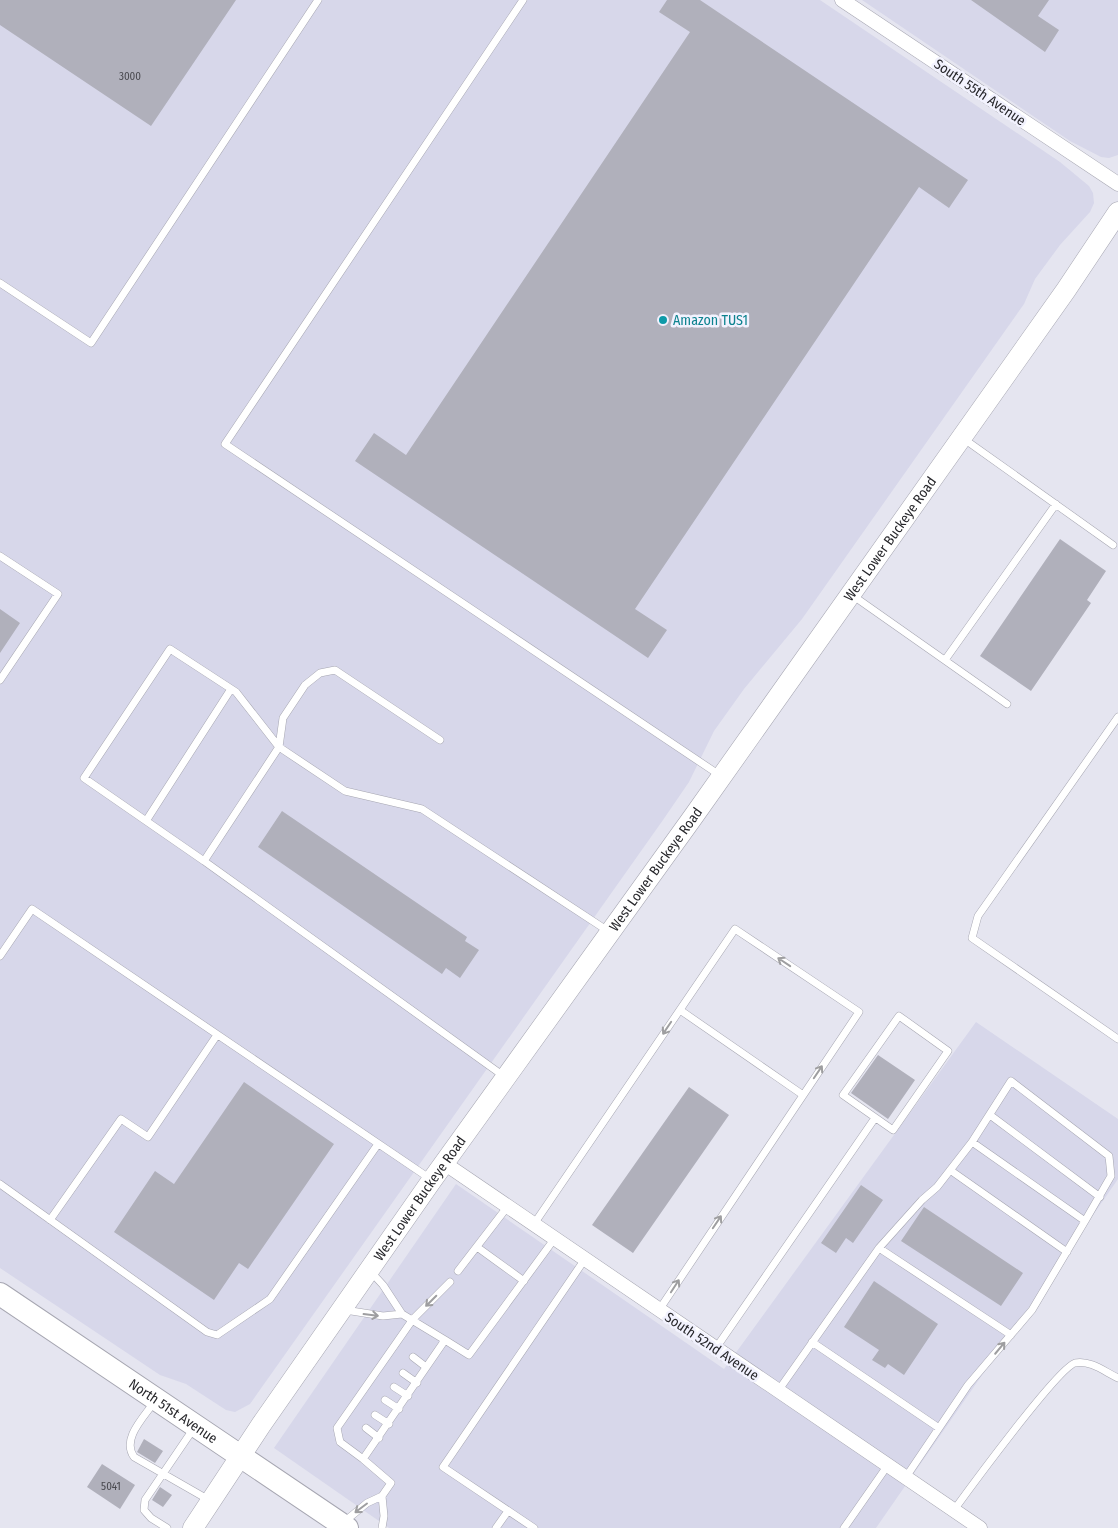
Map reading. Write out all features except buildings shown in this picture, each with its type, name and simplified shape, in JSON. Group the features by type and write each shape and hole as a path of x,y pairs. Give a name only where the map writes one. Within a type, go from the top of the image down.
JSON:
{"main road":[{"name":"West Lower Buckeye Road","path":"193,1528 240,1455 432,1180 851,594 1118,212"},
{"name":"North 51st Avenue","path":"0,1294 345,1526"}],"street":[{"name":"South 55th Avenue","path":"842,0 1118,184"},
{"name":"South 52nd Avenue","path":"444,1163 980,1528"}],"lane":[{"path":"0,283 90,342 318,0"},
{"path":"523,0 225,444 722,776"},
{"path":"962,437 1113,545"},
{"path":"944,660 1056,504"},
{"path":"0,556 58,594 0,680"},
{"path":"851,594 1007,704"},
{"path":"506,1077 204,861 84,778 170,650 236,692 279,747 344,791 422,809 610,932"},
{"path":"204,861 279,747 283,718 305,685 320,673 335,670 440,740"},
{"path":"146,821 231,689"},
{"path":"1118,717 978,916 972,938 1118,1040"},
{"path":"0,956 32,910 432,1180"},
{"path":"534,1224 735,929 859,1012 659,1310"},
{"path":"680,1010 803,1095"},
{"path":"899,1016 948,1051 893,1130 875,1118 843,1095 899,1016"},
{"path":"50,1220 121,1119 148,1137 217,1035"},
{"path":"778,1391 879,1248 950,1170 972,1142 1011,1081 1109,1156 1111,1176 1032,1310 968,1386 906,1477"},
{"path":"990,1114 1100,1197"},
{"path":"716,1348 875,1118"},
{"path":"972,1142 1085,1221"},
{"path":"0,1184 207,1332 218,1335 270,1300 378,1144"},
{"path":"950,1170 1067,1252"},
{"path":"458,1271 508,1206"},
{"path":"369,1270 383,1285 402,1314 469,1355 555,1238"},
{"path":"477,1247 524,1281"},
{"path":"879,1248 1011,1335"},
{"path":"534,1528 444,1468 585,1259"},
{"path":"345,1526 368,1503 382,1496 391,1483 340,1442 337,1428 365,1387 378,1376 387,1363 394,1345 412,1319 450,1282"},
{"path":"342,1309 383,1316 402,1314"},
{"path":"363,1459 389,1424 445,1340"},
{"path":"812,1342 939,1428"},
{"path":"394,1345 401,1349"},
{"path":"413,1357 426,1367"},
{"path":"954,1510 1043,1394 1070,1366 1083,1363 1094,1365 1118,1378"},
{"path":"403,1373 417,1383"},
{"path":"394,1386 408,1396"},
{"path":"365,1387 373,1392"},
{"path":"156,1399 129,1440 128,1450 134,1457 210,1500"},
{"path":"385,1400 399,1409"},
{"path":"355,1402 362,1406"},
{"path":"346,1415 354,1420"},
{"path":"375,1415 389,1424"},
{"path":"167,1528 151,1518 144,1510 145,1500 196,1426"},
{"path":"366,1428 379,1438"},
{"path":"844,1528 888,1465"},
{"path":"382,1496 384,1516 382,1528"},
{"path":"496,1528 508,1511"}],"shaded area":[{"path":"0,0 820,0 1060,162 1089,186 1093,193 1094,203 1090,212 1060,245 1035,279 1024,304 802,619 744,689 714,731 689,782 663,820 250,1404 235,1412 226,1410 186,1384 160,1375 0,1268"},
{"path":"862,0 1118,0 1118,155 1109,158 1101,157 1070,141"},
{"path":"976,1022 1118,1119 1118,1179 876,1528 389,1528 274,1448 456,1184 724,1369"}],"place":[{"name":"Amazon TUS1","path":"663,320"}]}
